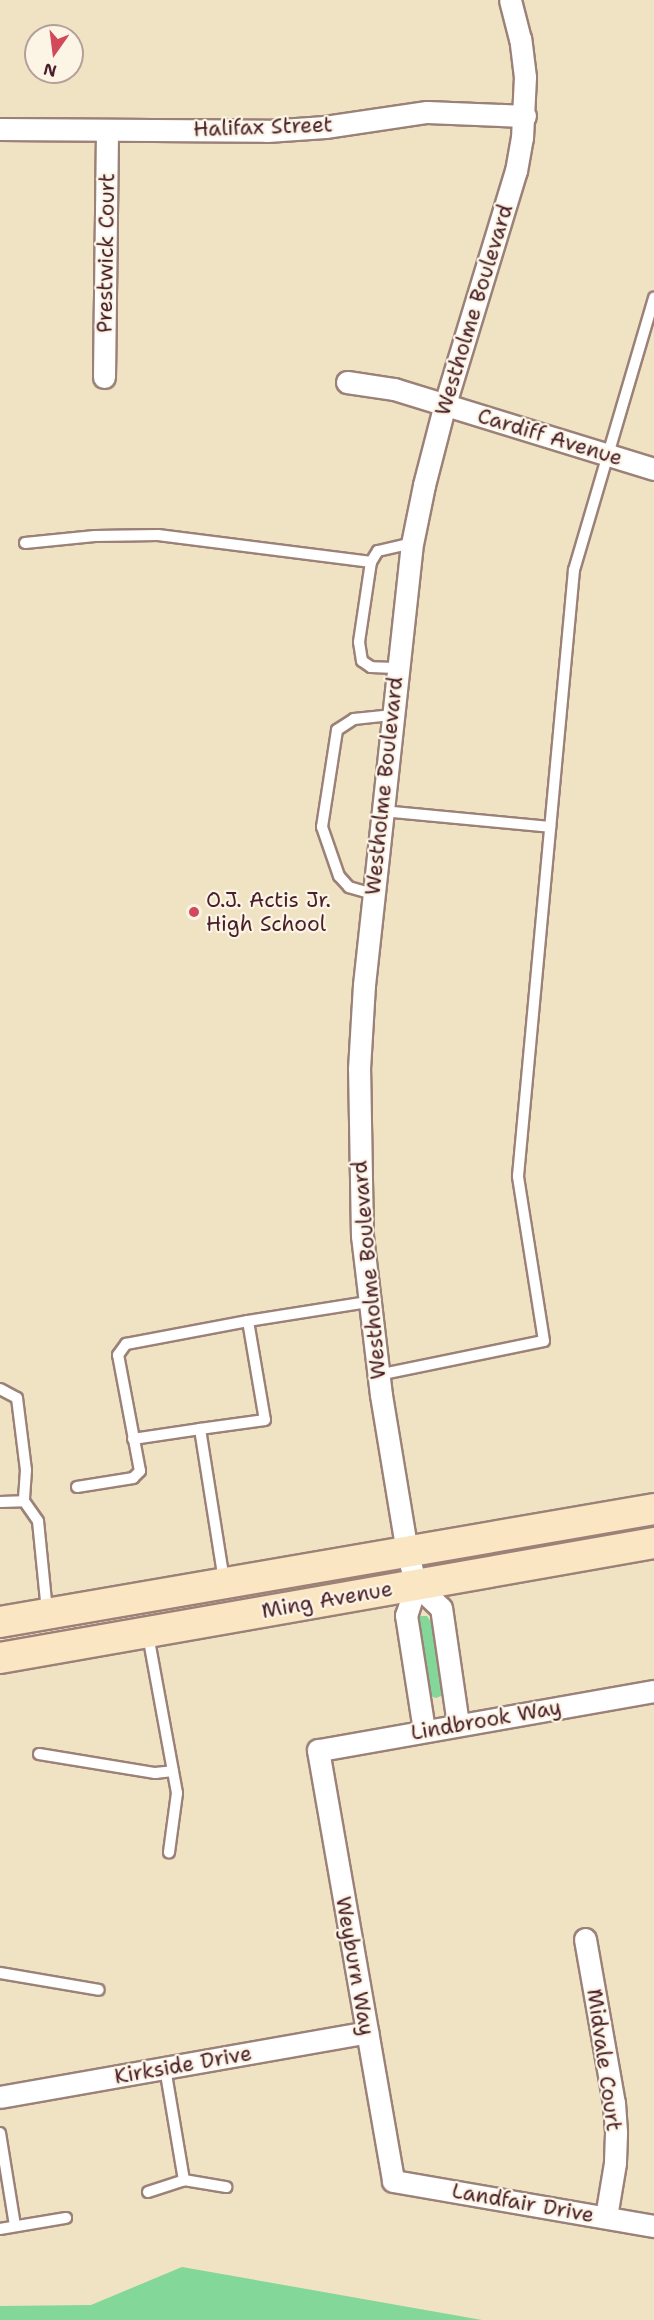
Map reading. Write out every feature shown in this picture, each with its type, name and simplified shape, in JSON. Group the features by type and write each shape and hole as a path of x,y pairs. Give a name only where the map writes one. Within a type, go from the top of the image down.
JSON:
{"main road":[{"name":"Ming Avenue","path":"0,1622 654,1509"},
{"name":"Ming Avenue","path":"0,1658 654,1544"}],"street":[{"name":"Westholme Boulevard","path":"416,1585 407,1552 368,1302 359,1164 358,1069 391,715 412,543 445,404 516,171 525,116 521,48 510,0"},
{"name":"Halifax Street","path":"0,129 267,131 325,127 435,111 525,116"},
{"name":"Prestwick Court","path":"104,377 107,130"},
{"name":"Cardiff Avenue","path":"347,382 373,384 445,404 654,469"},
{"path":"424,1731 406,1615 416,1585 441,1608 458,1724"},
{"name":"Lindbrook Way","path":"318,1750 654,1691"},
{"name":"Weyburn Way","path":"318,1750 393,2181"},
{"name":"Midvale Court","path":"585,1938 614,2103 615,2163 606,2217"},
{"name":"Kirkside Drive","path":"0,2097 367,2032"},
{"name":"Landfair Drive","path":"393,2181 654,2226"}],"lane":[{"path":"378,1375 544,1341 518,1176 574,570 654,298"},
{"path":"25,543 95,536 158,535 371,562"},
{"path":"396,668 371,667 362,661 359,642 371,562 378,551 412,543"},
{"path":"373,894 349,887 339,876 322,827 337,730 354,719 391,715"},
{"path":"382,811 550,827"},
{"path":"77,1486 133,1478 140,1471 118,1355 126,1344 368,1302"},
{"path":"133,1439 265,1420 248,1322"},
{"path":"0,1389 17,1398 26,1470 24,1501 38,1521 47,1614"},
{"path":"200,1429 225,1584"},
{"path":"0,1502 24,1501"},
{"path":"147,1632 177,1793 169,1852"},
{"path":"39,1754 155,1773 173,1771"},
{"path":"0,1973 99,1990"},
{"path":"165,2068 184,2180"},
{"path":"0,2133 15,2226"},
{"path":"148,2192 184,2180 226,2187"},
{"path":"0,2229 66,2217"}],"green space":[{"path":"427,1616 431,1622 442,1689 441,1696 436,1698 427,1695 416,1618"},
{"path":"182,2267 482,2320 0,2320 0,2306 91,2305"}],"place":[{"name":"O.J. Actis Jr. High School","path":"194,912"}]}
